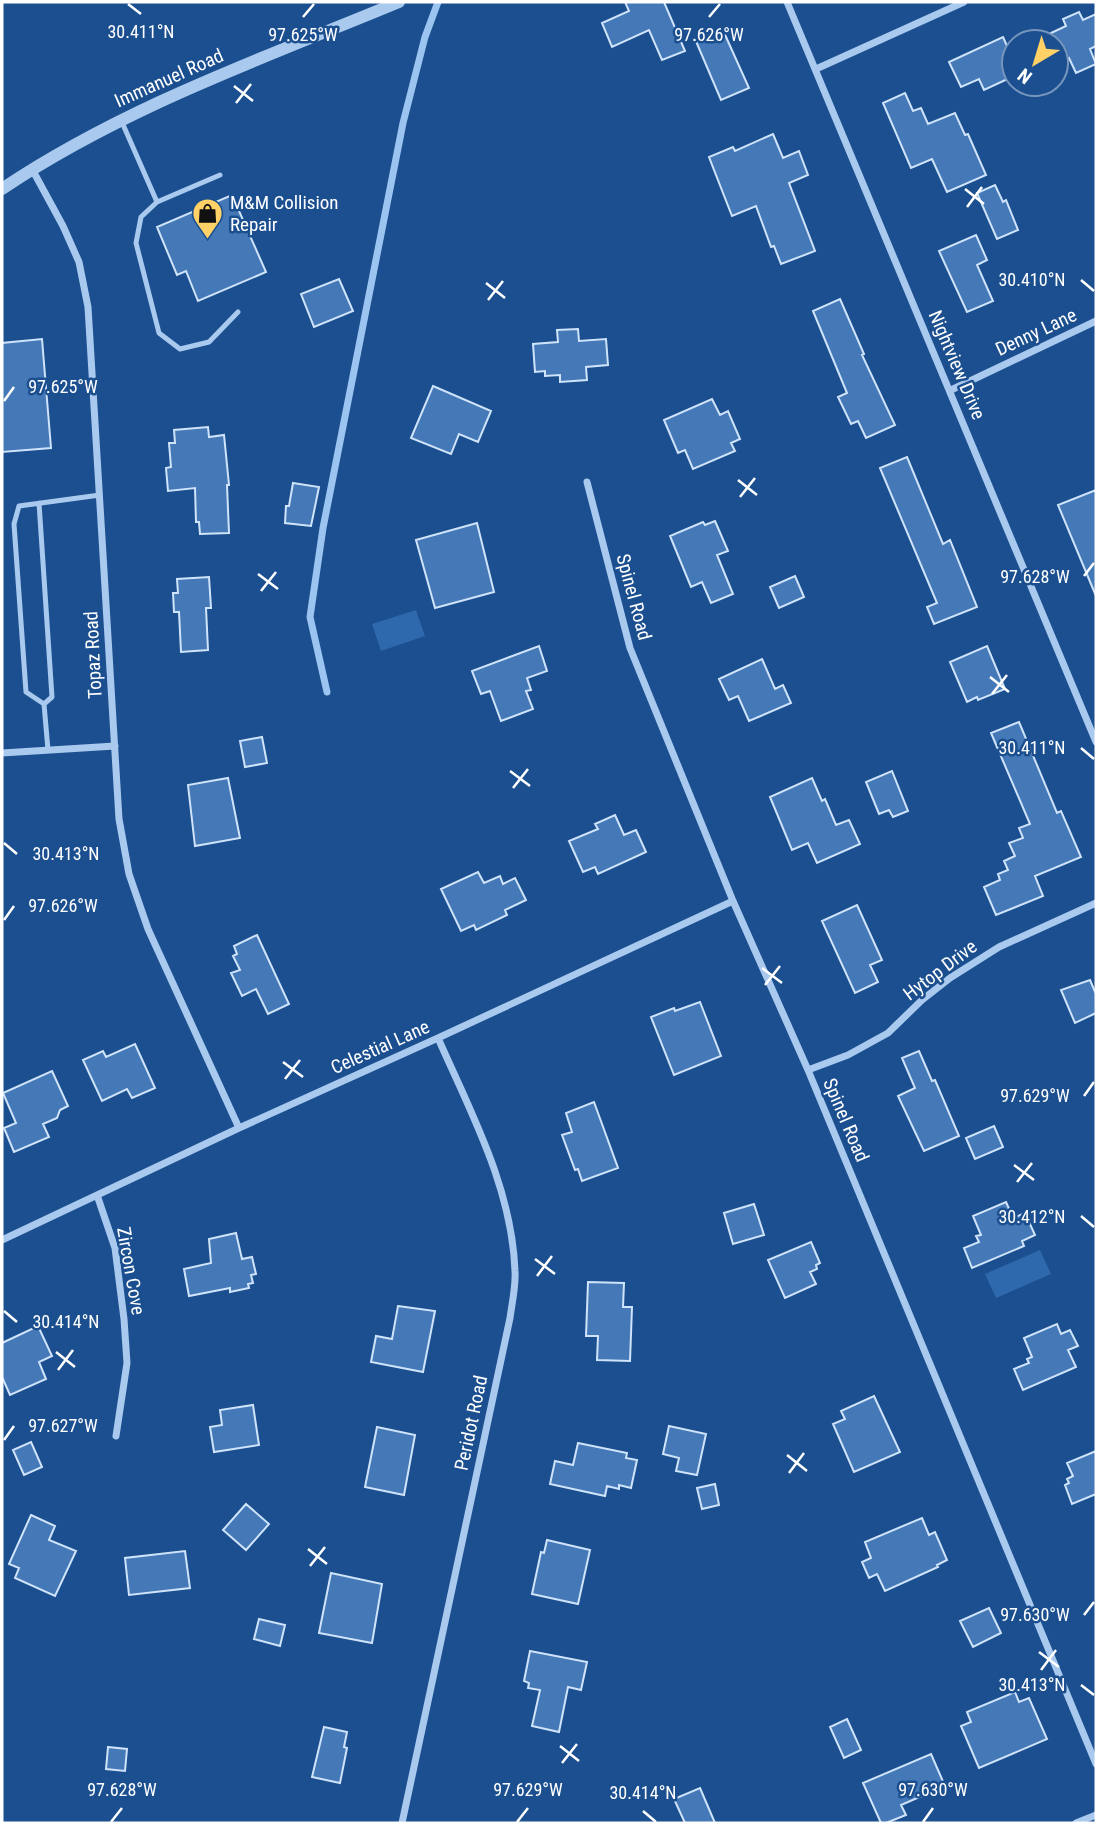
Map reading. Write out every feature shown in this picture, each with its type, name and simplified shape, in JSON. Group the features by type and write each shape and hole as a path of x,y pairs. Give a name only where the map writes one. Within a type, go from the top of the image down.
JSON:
{"street":[{"name":"Immanuel Road","path":"2,189 32,169 160,101 399,2"},
{"name":"Nightview Drive","path":"787,2 1096,742"},
{"path":"816,69 964,2"},
{"name":"Topaz Road","path":"32,169 79,262 88,307 120,820 129,874 148,929 240,1128"},
{"name":"Denny Lane","path":"951,390 1096,321"},
{"name":"Spinel Road","path":"587,482 630,648 733,901 808,1070 1096,1763"},
{"path":"2,753 115,746"},
{"name":"Celestial Lane","path":"2,1240 733,901"},
{"name":"Hytop Drive","path":"808,1070 848,1055 888,1033 922,1000 950,978 999,947 1096,903"},
{"name":"Peridot Road","path":"402,1823 510,1318 515,1273 512,1231 501,1186 438,1038"},
{"name":"Zircon Cove","path":"97,1195 115,1248 124,1319 127,1363 116,1436"},
{"path":"1076,1823 1096,1815"}],"lane":[{"path":"121,120 157,202"},
{"path":"220,175 157,202 141,217 136,243 159,333 180,349 209,342 238,313"},
{"path":"44,704 26,692 14,524 19,506 100,495"},
{"path":"40,503 52,697 44,704"},
{"path":"44,704 48,750"}],"shaded area":[{"path":"416,610 425,636 381,651 372,624"},
{"path":"1040,1250 1051,1274 996,1298 985,1274"}],"building":[{"path":"625,2 664,2 685,51 662,60 649,30 612,47 602,23 629,11"},
{"path":"1079,12 1083,20 1096,14 1096,46 1090,49 1096,64 1076,73 1070,60 1070,28 1062,28 1066,26 1063,19"},
{"path":"722,28 749,88 721,100 695,39"},
{"path":"1000,38 1000,83 984,90 979,79 961,87 949,62"},
{"path":"905,93 913,111 921,108 928,124 955,113 965,135 968,134 986,175 947,192 932,159 911,168 883,103"},
{"path":"773,134 783,158 799,151 808,175 789,183 815,251 781,264 774,246 771,247 756,206 732,216 709,157 733,147 735,151"},
{"path":"995,185 1003,202 1006,200 1018,230 997,239 977,193"},
{"name":"M&M Collision Repair","path":"232,195 266,272 198,301 186,271 177,275 157,227"},
{"path":"976,235 987,260 977,265 993,301 967,312 939,251"},
{"path":"339,279 353,311 314,327 301,294"},
{"path":"840,299 864,354 862,355 895,425 866,438 858,421 851,424 838,397 847,393 813,311"},
{"path":"578,329 579,341 606,339 608,365 586,367 587,380 560,382 560,375 545,376 545,371 535,372 533,344 558,342 557,330"},
{"path":"42,339 51,448 2,452 2,343"},
{"path":"433,386 491,411 478,442 459,434 451,454 411,438"},
{"path":"712,399 720,415 728,411 740,439 731,443 735,451 693,469 685,450 678,453 664,420"},
{"path":"208,427 209,437 224,435 229,485 229,533 200,534 199,522 196,522 195,488 168,491 166,468 171,467 169,443 175,443 174,430"},
{"path":"907,457 943,544 950,540 977,607 934,624 927,607 937,603 880,468"},
{"path":"293,483 319,487 311,526 285,523 286,506 289,506"},
{"path":"1096,490 1096,596 1058,505"},
{"path":"715,521 728,551 717,555 733,594 711,603 702,582 691,587 670,536 703,522 705,525"},
{"path":"477,523 494,592 435,608 416,540"},
{"path":"795,576 804,597 779,608 770,587"},
{"path":"209,577 211,608 206,608 208,650 181,652 179,612 174,612 173,593 178,593 177,579"},
{"path":"539,646 547,671 527,678 531,690 526,691 533,709 501,721 490,691 481,694 472,671"},
{"path":"987,646 1005,689 967,702 950,662"},
{"path":"762,659 775,689 783,685 791,703 749,721 738,696 729,700 719,679"},
{"path":"1019,722 1057,813 1061,811 1081,857 1035,876 1043,896 996,915 984,887 1000,880 998,874 1008,870 1004,861 1015,856 1009,843 1023,838 1019,828 1030,824 991,733"},
{"path":"262,737 267,763 245,767 240,741"},
{"path":"892,771 908,811 893,817 889,810 879,814 866,782"},
{"path":"228,778 240,838 195,846 188,785"},
{"path":"812,778 836,825 849,820 860,844 817,863 808,843 792,850 770,797"},
{"path":"615,815 624,835 636,830 646,852 598,874 595,867 583,872 569,841 598,829 595,824"},
{"path":"478,872 484,883 500,876 503,884 515,878 526,900 505,910 507,915 476,930 474,925 461,931 441,889"},
{"path":"857,905 882,960 870,965 878,982 855,993 822,921"},
{"path":"257,935 289,1004 268,1014 256,989 242,996 231,973 240,970 233,956 237,954 234,946"},
{"path":"1090,980 1096,994 1096,1013 1075,1023 1061,990"},
{"path":"700,1002 721,1056 674,1075 651,1017"},
{"path":"135,1044 155,1088 132,1098 127,1089 102,1101 83,1060 103,1051 106,1057"},
{"path":"919,1051 932,1081 935,1080 959,1136 924,1151 898,1096 915,1088 902,1058"},
{"path":"52,1071 68,1106 60,1110 57,1118 43,1124 49,1137 14,1152 4,1128 16,1123 3,1093"},
{"path":"594,1102 618,1168 582,1181 562,1135 572,1132 566,1113"},
{"path":"994,1126 1003,1147 975,1159 966,1138"},
{"path":"1006,1202 1013,1218 1025,1213 1035,1235 1022,1241 1024,1246 972,1268 964,1248 979,1242 976,1236 981,1235 973,1216"},
{"path":"754,1204 764,1235 733,1244 724,1213"},
{"path":"236,1233 242,1259 252,1257 256,1274 251,1275 253,1283 248,1284 249,1288 230,1292 230,1288 189,1296 184,1269 211,1263 209,1239"},
{"path":"811,1242 820,1263 816,1265 817,1269 810,1272 816,1284 785,1298 768,1260"},
{"path":"588,1282 624,1283 623,1307 632,1307 630,1361 597,1360 598,1336 586,1336"},
{"path":"398,1306 435,1311 423,1372 371,1362 376,1336 392,1339"},
{"path":"1057,1324 1061,1334 1070,1330 1078,1346 1068,1350 1076,1367 1023,1390 1014,1369 1029,1363 1027,1359 1032,1357 1024,1338"},
{"path":"38,1326 52,1356 39,1362 46,1379 10,1395 2,1377 2,1343"},
{"path":"874,1396 900,1452 854,1472 833,1424 845,1419 841,1411"},
{"path":"253,1405 259,1445 214,1452 210,1427 222,1425 220,1410"},
{"path":"669,1426 706,1434 697,1475 676,1471 679,1458 663,1454"},
{"path":"377,1427 415,1435 404,1495 365,1487"},
{"path":"31,1442 42,1467 24,1475 13,1450"},
{"path":"578,1443 627,1453 626,1458 637,1460 631,1488 607,1486 605,1496 550,1484 555,1461 573,1465"},
{"path":"1096,1451 1096,1494 1072,1504 1065,1485 1069,1483 1067,1479 1073,1476 1067,1463"},
{"path":"715,1484 719,1505 702,1509 697,1488"},
{"path":"246,1504 269,1524 246,1550 223,1530"},
{"path":"31,1515 55,1526 49,1540 76,1551 55,1596 15,1578 19,1568 9,1564"},
{"path":"922,1518 929,1535 935,1532 947,1560 937,1565 938,1567 885,1591 877,1574 869,1578 862,1562 871,1558 865,1542"},
{"path":"547,1540 590,1550 578,1604 532,1594 541,1552 544,1553"},
{"path":"185,1551 190,1588 129,1595 125,1558"},
{"path":"331,1573 382,1584 372,1643 319,1633"},
{"path":"989,1608 1001,1633 973,1647 960,1621"},
{"path":"259,1619 285,1625 280,1646 254,1639"},
{"path":"530,1651 587,1662 581,1690 568,1687 559,1732 532,1726 540,1690 528,1688 529,1683 524,1681"},
{"path":"1015,1692 1019,1702 1029,1698 1047,1739 979,1768 961,1726 971,1722 967,1712"},
{"path":"847,1719 861,1750 844,1758 830,1727"},
{"path":"324,1727 347,1732 344,1747 347,1748 340,1783 312,1777"},
{"path":"108,1747 127,1749 125,1771 106,1769"},
{"path":"931,1754 945,1786 901,1805 906,1815 881,1823 863,1783"},
{"path":"700,1788 715,1823 685,1823 674,1799"}],"waterway":[{"path":"327,692 310,617 323,528 403,123 425,37 438,2"}],"place":[{"name":"M&M Collision Repair","path":"207,240"}]}
